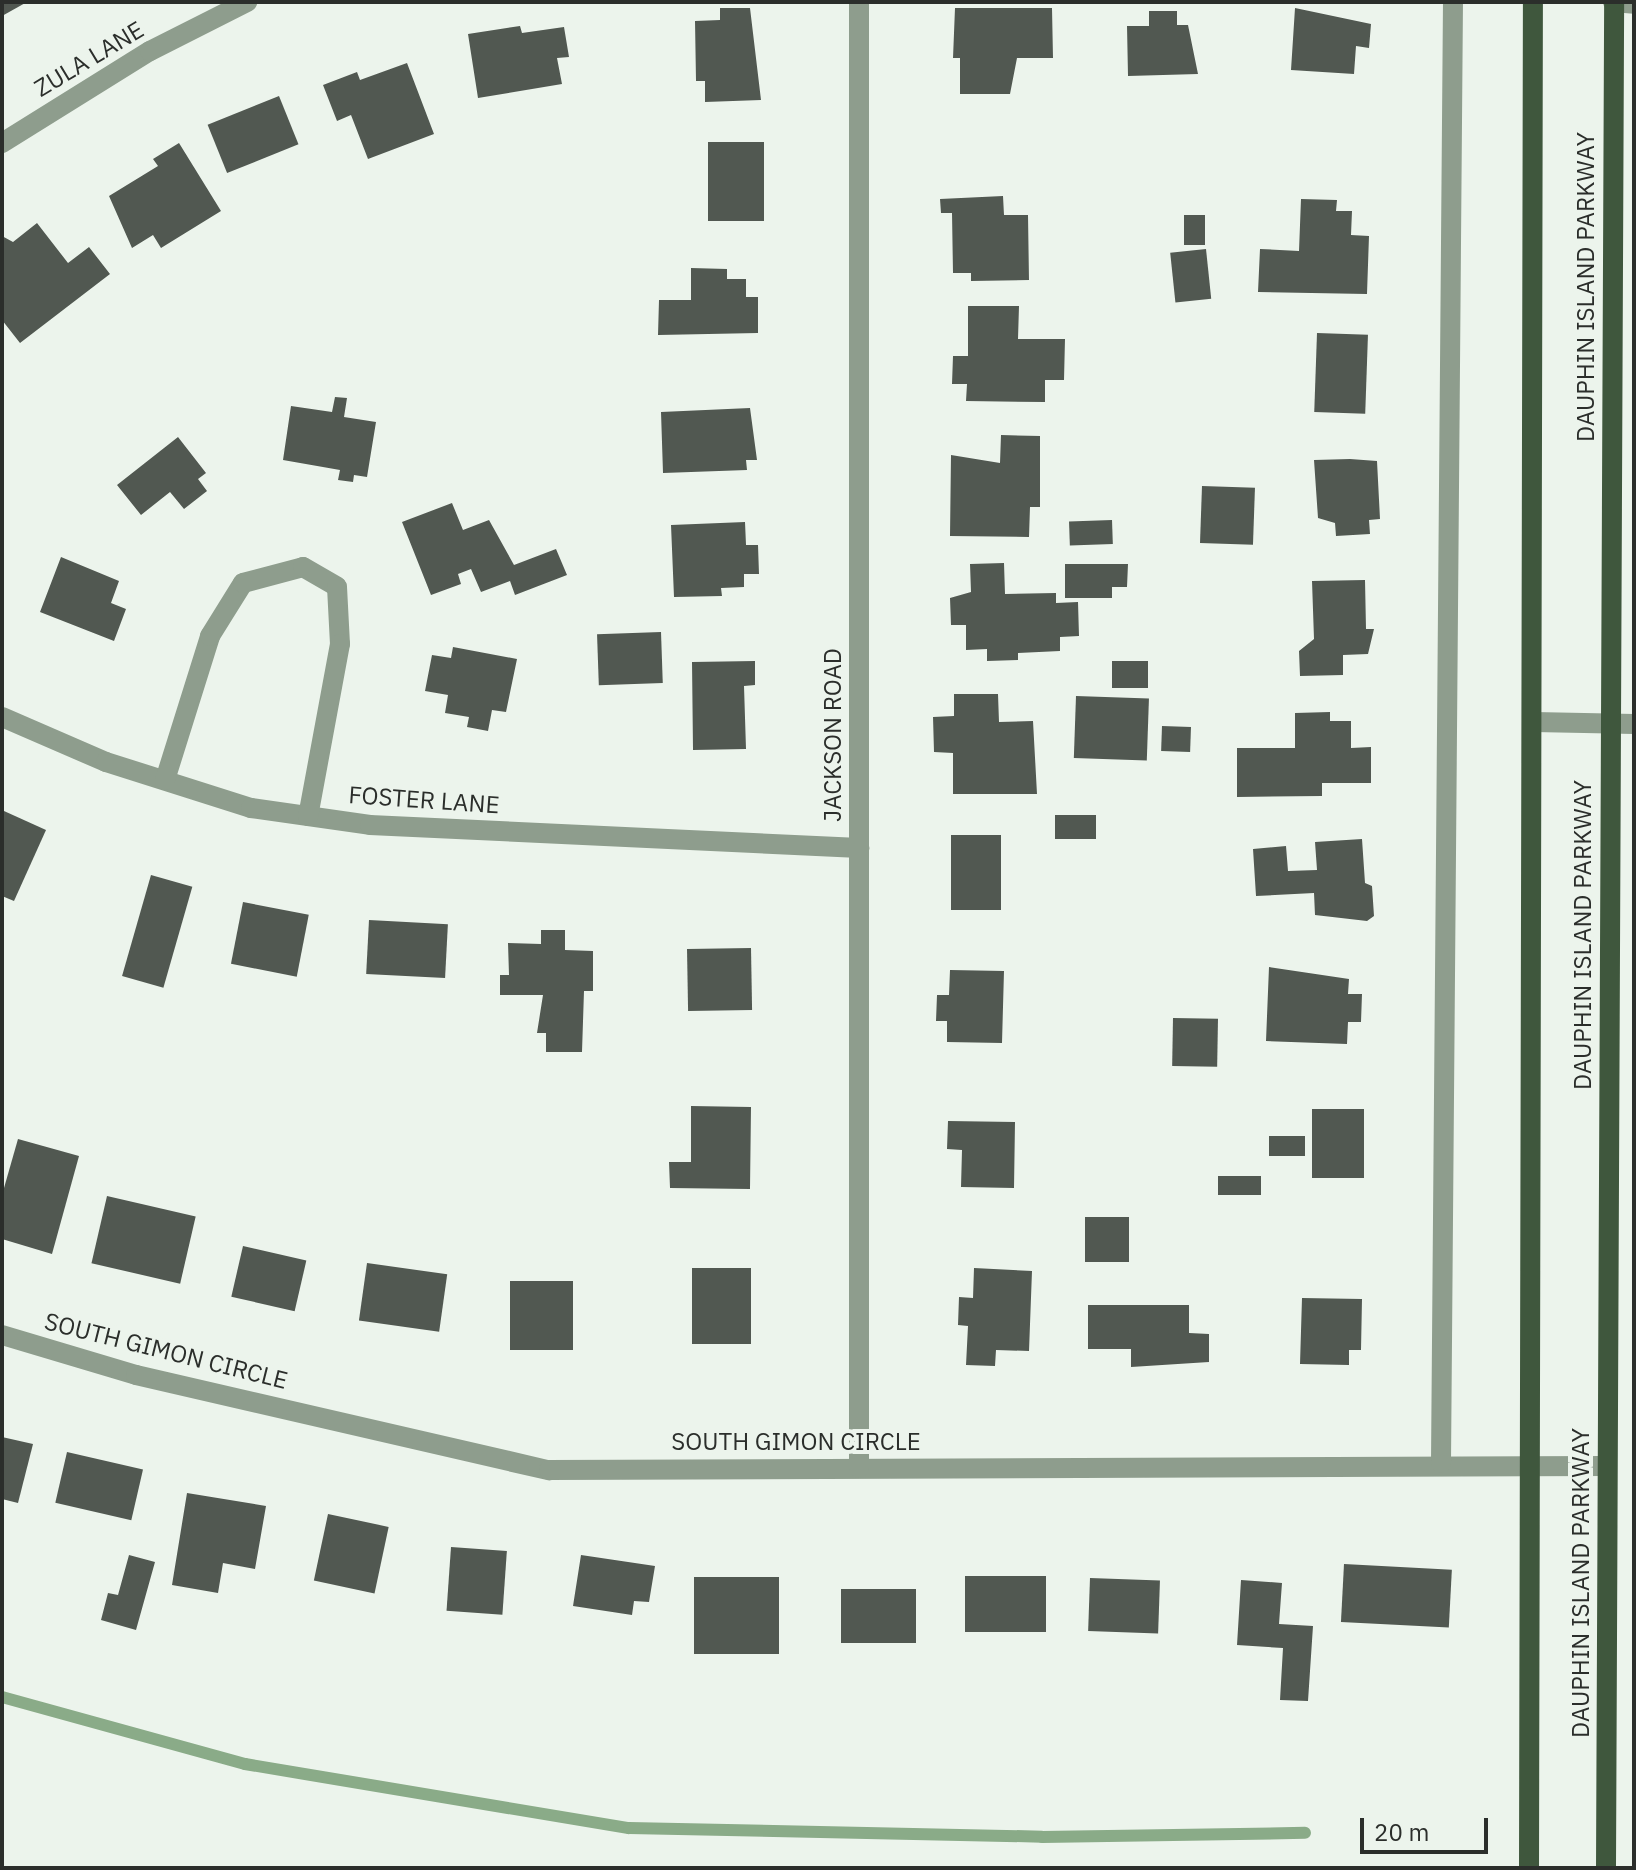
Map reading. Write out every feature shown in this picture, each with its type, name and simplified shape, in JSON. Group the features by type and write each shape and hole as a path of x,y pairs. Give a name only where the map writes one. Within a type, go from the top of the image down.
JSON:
{"main road":[{"name":"DAUPHIN ISLAND PARKWAY","path":"1529,1868 1534,722 1533,2"},
{"name":"DAUPHIN ISLAND PARKWAY","path":"1606,1868 1613,2"}],"street":[{"name":"ZULA LANE","path":"2,143 150,51 247,2"},
{"name":"JACKSON ROAD","path":"859,2 859,1468"},
{"path":"1441,1463 1453,2"},
{"path":"1613,2 1634,4"},
{"path":"165,780 210,636 243,583 303,567 337,587 340,644 308,816"},
{"name":"FOSTER LANE","path":"2,717 165,780 251,808 308,816 859,848"},
{"path":"1534,722 1610,726 1634,724"},
{"name":"SOUTH GIMON CIRCLE","path":"2,1335 136,1375 549,1470 1531,1462 1607,1466"}],"building":[{"path":"2,2 27,2 2,16"},
{"path":"720,8 750,8 761,100 705,102 705,81 696,81 695,21 720,20"},
{"path":"955,8 1052,8 1053,58 1017,58 1010,94 960,94 960,58 953,58"},
{"path":"1295,8 1371,24 1369,48 1356,46 1354,74 1291,70"},
{"path":"1149,11 1177,11 1177,25 1188,25 1198,74 1128,76 1127,26 1149,26"},
{"path":"520,26 522,33 564,27 569,57 557,58 562,84 478,98 468,34"},
{"path":"407,63 434,134 368,159 351,115 337,121 323,85 357,72 360,80"},
{"path":"279,96 298,144 227,173 208,125"},
{"path":"708,142 764,142 764,221 708,221"},
{"path":"179,143 221,211 161,248 153,235 132,248 109,196 158,166 153,159"},
{"path":"1003,196 1004,215 1028,215 1029,280 971,281 971,273 953,273 952,213 941,213 940,199"},
{"path":"1301,199 1337,200 1336,211 1352,211 1351,235 1369,236 1367,294 1258,292 1260,249 1299,251"},
{"path":"1184,215 1205,215 1205,245 1184,245"},
{"path":"37,223 68,263 89,247 110,274 20,343 2,320 2,236 13,242"},
{"path":"1206,249 1211,299 1175,302 1170,253"},
{"path":"691,268 727,269 727,279 746,279 746,297 758,297 758,333 658,335 659,300 691,300"},
{"path":"968,306 1019,306 1018,339 1065,339 1064,380 1045,380 1045,402 966,401 967,384 952,384 953,356 968,356"},
{"path":"1317,333 1368,335 1365,414 1314,412"},
{"path":"335,397 347,398 344,417 376,422 367,477 354,475 353,482 338,480 340,470 283,460 291,406 332,412"},
{"path":"750,408 757,460 746,460 747,470 663,473 661,412"},
{"path":"1001,435 1040,436 1040,507 1030,507 1029,537 950,536 951,455 1000,463"},
{"path":"178,437 206,473 198,479 207,491 184,509 170,492 141,515 117,485"},
{"path":"1314,460 1377,461 1380,519 1369,520 1370,534 1336,536 1335,523 1318,518"},
{"path":"1202,486 1255,488 1253,545 1200,543"},
{"path":"452,503 463,530 489,520 514,565 556,549 567,575 515,595 510,581 481,592 471,569 458,574 461,584 431,595 402,522"},
{"path":"1112,520 1113,544 1070,545 1069,522"},
{"path":"745,522 746,545 758,545 759,574 744,574 744,587 721,588 722,596 674,597 671,525"},
{"path":"61,557 119,581 111,603 126,609 114,641 40,612"},
{"path":"1004,563 1005,594 1056,593 1056,603 1078,602 1079,636 1060,637 1060,651 1018,653 1018,660 987,661 987,649 966,650 966,625 951,625 950,598 971,592 970,564"},
{"path":"1065,564 1128,564 1127,587 1112,587 1112,598 1065,598"},
{"path":"1365,580 1366,629 1374,629 1368,654 1343,655 1343,675 1300,676 1299,651 1314,639 1312,581"},
{"path":"661,632 663,683 599,685 597,634"},
{"path":"453,647 517,659 506,712 492,710 488,731 467,727 469,717 445,713 448,695 425,691 432,655 451,658"},
{"path":"755,661 755,685 744,686 746,749 693,750 692,662"},
{"path":"1112,661 1148,661 1148,688 1112,688"},
{"path":"954,694 998,694 999,722 1033,721 1037,794 953,794 953,753 934,752 933,717 954,716"},
{"path":"1076,696 1149,699 1147,761 1074,758"},
{"path":"1330,712 1330,721 1351,721 1351,748 1371,747 1371,783 1322,783 1322,796 1237,797 1237,748 1295,748 1295,713"},
{"path":"1162,726 1191,727 1190,752 1161,751"},
{"path":"4,811 46,830 14,901 2,896"},
{"path":"1055,815 1096,815 1096,839 1055,839"},
{"path":"951,835 1001,835 1001,910 951,910"},
{"path":"1362,839 1365,883 1372,886 1374,916 1367,921 1315,915 1314,893 1256,896 1253,849 1286,846 1288,871 1317,870 1315,842"},
{"path":"151,875 192,887 163,988 122,976"},
{"path":"243,902 309,915 297,977 231,964"},
{"path":"369,920 448,924 445,978 366,974"},
{"path":"541,930 565,930 565,950 593,951 593,991 584,991 582,1052 546,1052 546,1033 537,1033 543,995 500,995 500,975 509,975 508,943 541,944"},
{"path":"751,948 752,1010 688,1011 687,949"},
{"path":"1269,967 1349,979 1348,994 1362,994 1361,1022 1348,1022 1347,1044 1266,1041"},
{"path":"950,970 1004,971 1002,1043 947,1042 947,1021 936,1021 937,995 949,995"},
{"path":"1173,1018 1218,1019 1217,1067 1172,1066"},
{"path":"691,1106 751,1107 750,1189 670,1188 669,1162 691,1162"},
{"path":"1312,1109 1364,1109 1364,1178 1312,1178"},
{"path":"948,1121 1015,1122 1014,1188 961,1187 962,1150 947,1149"},
{"path":"1269,1136 1305,1136 1305,1156 1269,1156"},
{"path":"18,1139 79,1156 52,1254 2,1239 2,1195"},
{"path":"1218,1176 1261,1176 1261,1195 1218,1195"},
{"path":"107,1196 196,1216 180,1284 91,1263"},
{"path":"1085,1217 1129,1217 1129,1262 1085,1262"},
{"path":"243,1246 306,1261 295,1311 231,1297"},
{"path":"367,1263 447,1274 439,1332 359,1320"},
{"path":"692,1268 751,1268 751,1344 692,1344"},
{"path":"974,1268 1032,1271 1029,1351 996,1350 995,1366 966,1365 968,1326 958,1325 959,1297 973,1298"},
{"path":"510,1281 573,1281 573,1350 510,1350"},
{"path":"1302,1298 1362,1299 1361,1350 1349,1350 1349,1365 1300,1364"},
{"path":"1088,1305 1189,1305 1189,1333 1209,1334 1209,1362 1131,1367 1131,1349 1088,1349"},
{"path":"2,1437 33,1444 18,1503 2,1499"},
{"path":"67,1452 143,1470 131,1520 55,1503"},
{"path":"187,1493 266,1506 255,1569 223,1563 218,1593 172,1585"},
{"path":"328,1514 389,1527 375,1593 314,1581"},
{"path":"451,1547 507,1551 502,1615 447,1611"},
{"path":"129,1555 155,1562 136,1630 101,1620 108,1593 118,1595"},
{"path":"581,1555 655,1566 649,1602 634,1601 632,1615 573,1606"},
{"path":"1344,1564 1452,1570 1449,1628 1341,1622"},
{"path":"965,1576 1046,1576 1046,1632 965,1632"},
{"path":"694,1577 779,1577 779,1654 694,1654"},
{"path":"1090,1578 1160,1580 1158,1633 1088,1631"},
{"path":"1241,1580 1282,1583 1279,1624 1313,1626 1308,1701 1280,1700 1283,1648 1237,1645"},
{"path":"841,1589 916,1589 916,1643 841,1643"}],"waterway":[{"path":"2,1697 245,1764 629,1828 1042,1837 1305,1833"}]}
